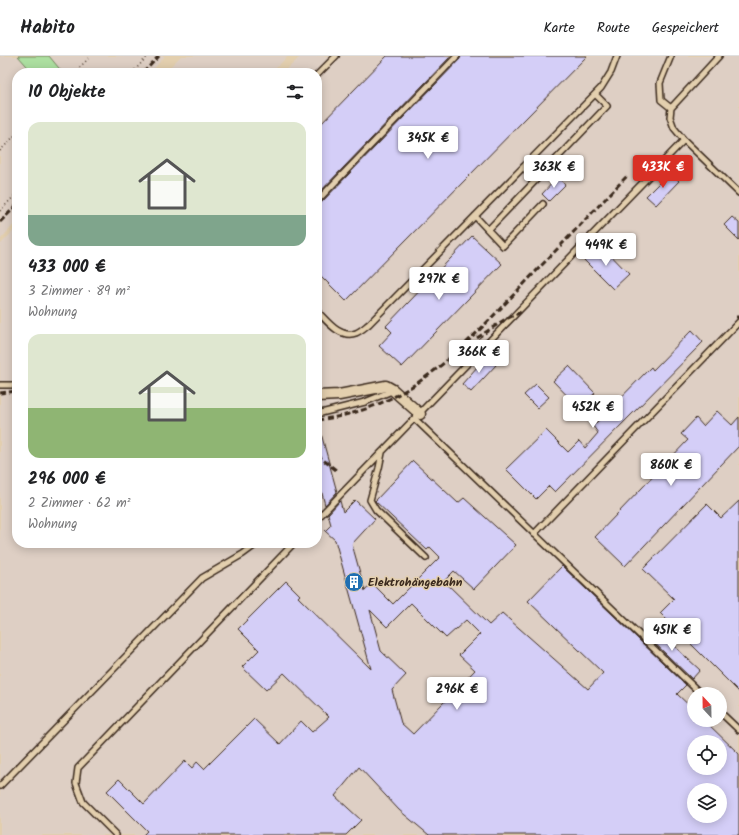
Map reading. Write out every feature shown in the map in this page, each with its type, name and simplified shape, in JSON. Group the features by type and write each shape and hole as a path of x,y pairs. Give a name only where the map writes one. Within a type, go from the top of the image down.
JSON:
{"street":[{"path":"322,396 339,395 386,386 393,390 417,417"}],"lane":[{"path":"322,70 336,56"},
{"path":"322,196 457,56"},
{"path":"322,315 337,330 348,334 357,332 370,324 601,88 611,72 617,56"},
{"path":"671,56 660,83 661,100 671,108"},
{"path":"719,56 671,108 670,118 674,128 684,140 739,193"},
{"path":"488,230 607,106 595,94"},
{"path":"322,514 684,140"},
{"path":"523,167 536,180"},
{"path":"475,216 503,246 543,204"},
{"path":"534,534 739,322"},
{"path":"0,385 12,385"},
{"path":"322,413 365,402 393,390"},
{"path":"417,417 534,534 694,687"},
{"path":"382,452 370,500 376,510 426,558"},
{"path":"0,786 202,578 251,548"},
{"path":"116,835 83,802 76,784 78,768 289,548"},
{"path":"727,719 739,730"}],"path":[{"path":"79,68 91,56"},
{"path":"137,68 148,56"},
{"path":"0,151 12,138"},
{"path":"0,211 12,198"}],"shaded area":[{"path":"0,56 165,56 154,68 12,68 12,227 0,240"},
{"path":"181,56 288,56 276,68 169,68"},
{"path":"301,56 739,56 739,835 0,835 0,245 12,232 12,548 322,548 322,68 288,68"}],"green space":[{"path":"18,56 49,56 59,68 29,68"}],"building":[{"path":"387,56 451,56 322,190 322,123"},
{"path":"461,56 587,56 346,301 322,277 322,202 460,59"},
{"path":"670,172 679,181 656,205 646,196"},
{"path":"558,177 565,185 549,201 542,194"},
{"path":"732,217 739,223 739,240 724,225"},
{"path":"472,236 502,264 402,367 379,346 392,332 386,326"},
{"path":"600,244 629,274 613,289 584,260"},
{"path":"692,330 703,342 555,492 549,486 536,499 506,469 546,430 568,452 579,441 585,448 598,433 593,426 651,367 653,370"},
{"path":"486,357 496,365 471,392 462,384"},
{"path":"569,366 595,393 579,408 553,381"},
{"path":"536,384 549,397 537,408 524,395"},
{"path":"717,411 732,425 739,417 739,446 625,566 595,537 688,440 681,434 696,418 703,426"},
{"path":"322,437 337,492 325,505 322,493"},
{"path":"413,461 458,503 464,498 516,545 474,589 454,571 444,581 489,625 502,613 588,689 603,673 528,601 562,566 686,685 677,694 687,703 687,727 711,727 719,735 687,735 687,775 727,775 727,742 739,754 739,835 429,835 399,810 359,767 335,796 361,820 346,835 143,835 147,831 107,791 119,779 144,804 185,761 192,768 197,762 204,769 254,719 280,744 301,721 312,732 329,717 284,673 266,690 242,667 259,650 238,629 286,581 300,595 298,597 371,669 335,540 325,531 331,525 328,514 340,501 343,512 355,500 375,519 352,544 365,591 372,583 393,604 440,557 430,547 427,550 375,501","holes":["411,603 446,638 466,620 480,634 459,655 475,670 413,734 401,723 392,690 406,675 381,651 370,610 387,627"]},
{"path":"739,501 739,692 660,613 674,599 643,569 707,504 721,518"},
{"path":"650,624 700,670 692,679 643,632"}],"railway":[{"path":"148,68 159,56"},
{"path":"322,419 350,414 380,403 407,389 432,372 477,332 627,176"},
{"path":"0,222 12,210"},
{"path":"477,338 504,320 523,311"},
{"path":"0,393 12,392"},
{"path":"322,459 336,470"}],"place":[{"name":"Elektrohängebahn","path":"354,582"}]}
